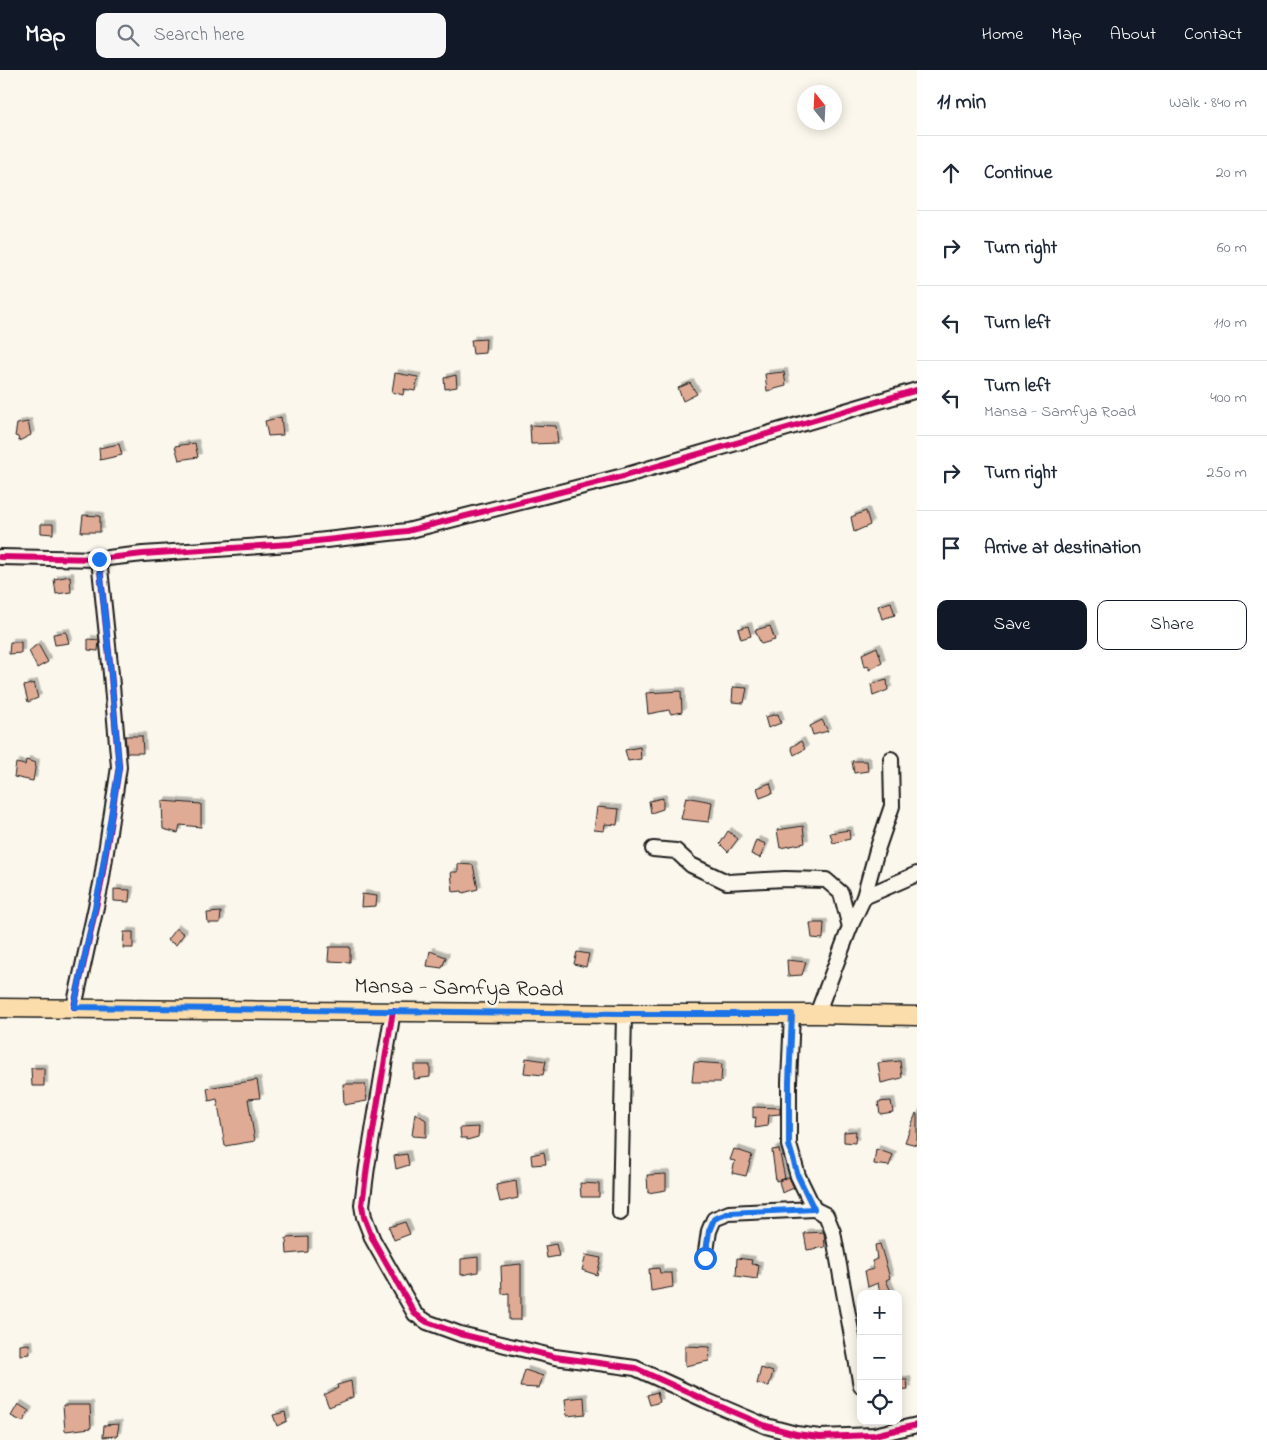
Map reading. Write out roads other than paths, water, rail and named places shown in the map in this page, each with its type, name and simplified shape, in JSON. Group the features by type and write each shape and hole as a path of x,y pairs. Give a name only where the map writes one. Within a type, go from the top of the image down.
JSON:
{"main road":[{"name":"Mansa - Samfya Road","path":"0,1008 74,1007 917,1016"}],"street":[{"path":"0,557 99,559 290,544 407,531 626,476 917,390"},
{"path":"74,1007 100,884 119,767 99,559"},
{"path":"817,1014 850,927 864,897 892,806 891,759"},
{"path":"653,849 676,851 691,865 727,882 785,879 826,880 841,893 850,927"},
{"path":"864,897 917,874"},
{"path":"393,1011 362,1206 373,1240 415,1314 427,1322 460,1334 555,1358 635,1368 766,1426 797,1437 820,1438 872,1428 917,1425"},
{"path":"620,1213 624,1014"},
{"path":"792,1014 789,1145 798,1176 814,1209"},
{"path":"705,1258 709,1231 714,1219 729,1213 814,1209 826,1215 833,1232 860,1380"}]}
